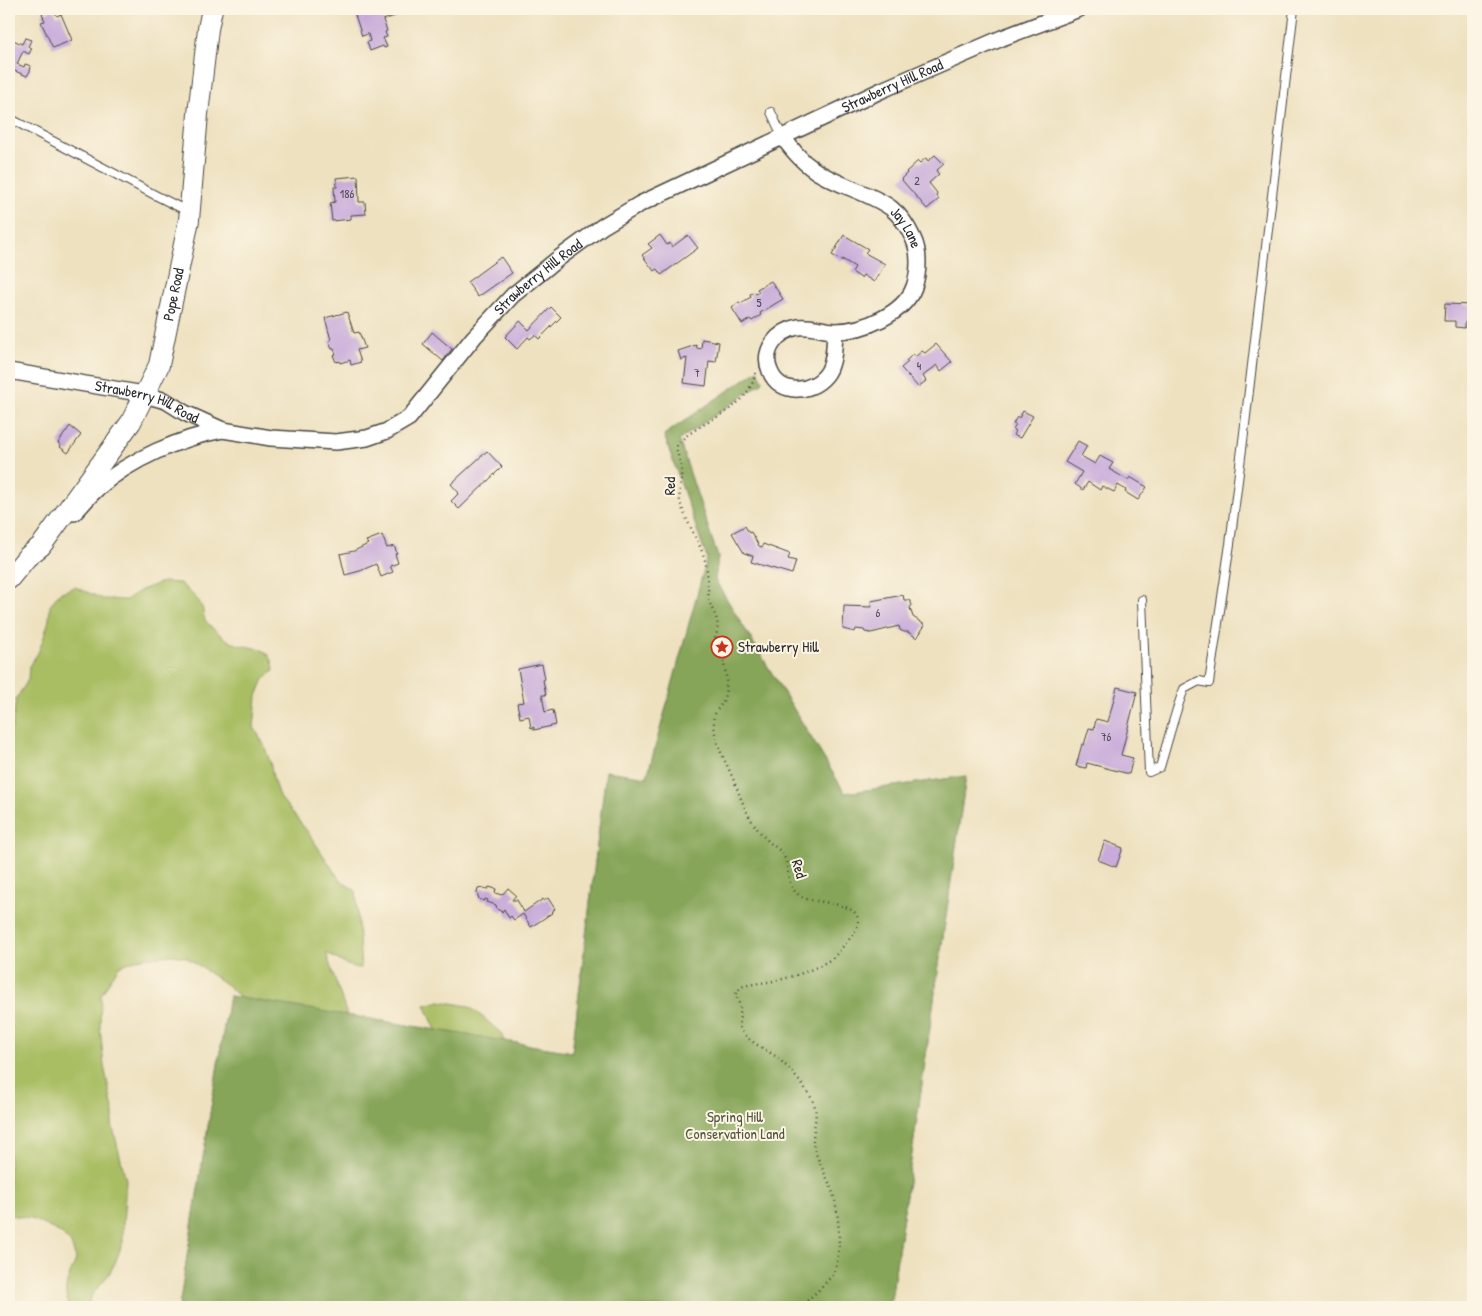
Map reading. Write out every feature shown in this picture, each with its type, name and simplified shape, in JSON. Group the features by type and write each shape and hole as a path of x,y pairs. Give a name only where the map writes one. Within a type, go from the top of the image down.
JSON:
{"street":[{"name":"Pope Road","path":"41,546 131,422 160,365 190,212 198,114 212,9"},
{"name":"Strawberry Hill Road","path":"9,371 144,394 166,401 185,413 222,430 271,438 336,442 367,438 387,431 409,418 474,337 513,295 603,226 640,204 920,73 1002,38 1079,9"},
{"name":"Jay Lane","path":"782,136 799,157 814,169 892,209 907,225 917,246 918,266 914,287 902,306 867,326 835,331 800,327 785,331 770,346 767,359 770,374 782,385 795,390 817,384 828,373 831,365 835,331"},
{"name":"Pope Road","path":"9,579 27,557 41,546 98,488 116,474 142,458 200,434 222,430"}],"lane":[{"path":"1142,600 1149,772 1160,767 1175,711 1184,689 1200,681 1209,683 1238,486 1294,9"},
{"path":"771,112 782,136"},
{"path":"9,118 155,196 190,212"}],"path":[{"name":"Red","path":"757,371 753,384 732,409 690,433 677,446 682,469 680,503 704,557 708,574 710,599 718,628 715,638 724,659 727,680 723,700 714,717 716,738 722,757 732,775 745,809 754,824 766,839 782,853 791,887 801,896 814,901 836,903 854,911 859,919 858,927 833,957 816,967 780,980 741,987 736,994 740,1008 739,1022 741,1030 753,1041 778,1058 812,1099 816,1122 814,1145 838,1209 839,1252 834,1273 800,1307"}],"green space":[{"name":"Spring Hill Conservation Land","path":"758,370 763,382 679,440 718,557 715,580 845,793 966,776 890,1307 179,1307 229,996 240,997 227,985 186,957 172,955 141,958 119,966 101,995 100,1027 104,1066 114,1114 112,1124 126,1180 123,1242 109,1274 92,1295 87,1307 70,1307 67,1301 66,1289 76,1259 71,1244 61,1233 30,1218 9,1215 9,737 16,699 28,680 29,666 38,653 44,637 49,620 50,606 59,593 75,587 103,599 126,600 141,590 162,582 180,583 197,599 202,607 205,620 221,635 239,645 265,651 269,656 274,671 264,679 257,696 254,727 264,745 279,796 307,831 340,880 356,891 361,968 347,965 326,953 347,1015 436,1030 425,1005 440,1001 468,1006 501,1033 504,1041 572,1052 606,771 647,777 707,558 664,435"},
{"name":"Spring Hill Conservation Land","path":"758,370 763,382 679,440 718,557 715,580 845,793 966,776 890,1307 179,1307 229,996 572,1052 606,771 647,777 707,558 664,435"}],"building":[{"path":"53,9 57,16 61,14 72,40 53,48 41,22 45,21 42,14"},
{"path":"360,9 400,9 398,15 383,20 387,37 383,38 387,47 384,48 383,46 370,51 367,42 370,41 368,34 362,36 355,15 361,13"},
{"path":"25,38 31,40 28,47 32,48 29,54 23,51 17,64 24,67 25,64 31,66 27,76 10,69 9,72 9,51 13,40 22,44"},
{"path":"935,155 944,164 936,171 939,174 929,183 939,199 927,209 901,179 918,161 920,163 926,158 928,161"},
{"path":"358,176 359,202 365,202 366,214 351,215 351,219 332,221 330,203 335,202 334,187 337,187 336,178"},
{"path":"660,235 667,245 670,243 672,247 688,235 698,248 661,275 657,269 654,271 642,255 652,248 648,244"},
{"path":"844,235 868,249 865,253 885,264 874,282 863,275 861,278 852,272 855,267 832,255"},
{"path":"501,257 512,273 478,297 467,282"},
{"path":"771,281 783,299 760,313 761,315 752,321 750,319 742,324 732,308 739,302 741,303 751,297 750,294 759,292 757,289"},
{"path":"1445,304 1473,305 1473,322 1465,322 1465,328 1455,327 1455,321 1444,321"},
{"path":"551,307 561,317 539,339 535,335 530,339 528,337 517,349 505,337 520,321 529,330"},
{"path":"347,312 354,333 359,332 365,348 357,350 361,362 351,365 350,360 340,363 339,361 336,362 333,355 336,354 329,341 331,340 325,318"},
{"path":"432,332 452,349 443,361 423,344"},
{"path":"702,339 719,342 716,362 709,361 706,386 684,383 687,358 681,360 678,351 696,345 697,348 701,349"},
{"path":"936,344 952,362 941,371 937,365 923,376 926,381 918,387 901,368 913,354 915,357 922,351 925,353"},
{"path":"1023,411 1033,416 1020,438 1013,435 1016,425 1013,424"},
{"path":"70,426 81,435 68,453 58,443"},
{"path":"1078,441 1087,446 1081,456 1095,464 1100,456 1113,463 1109,469 1128,480 1130,477 1147,487 1138,500 1118,485 1114,492 1102,486 1100,490 1088,482 1083,490 1075,484 1082,472 1065,462"},
{"path":"487,451 502,467 459,509 451,501 459,493 451,484"},
{"path":"745,526 759,546 762,547 763,544 790,554 788,559 796,561 792,574 751,562 753,556 744,553 732,533"},
{"path":"382,535 387,548 394,546 397,553 395,554 398,563 390,566 393,572 381,577 376,564 345,575 340,554 354,551 368,544 366,541"},
{"path":"903,595 904,600 910,601 912,605 910,608 913,617 925,625 917,638 908,632 900,630 899,626 871,633 864,630 856,629 855,632 843,629 844,606 872,607 871,601"},
{"path":"542,664 546,695 542,695 545,712 553,710 556,725 534,730 534,727 531,728 529,716 520,718 517,703 524,702 518,669"},
{"path":"1117,687 1137,692 1121,755 1133,758 1129,774 1087,763 1086,768 1076,766 1089,728 1094,729 1096,719 1108,722"},
{"path":"1105,841 1123,848 1116,867 1098,860"},
{"path":"489,887 496,889 495,893 502,895 508,888 516,895 512,900 517,900 524,912 543,899 544,901 548,898 555,909 531,927 523,914 514,920 511,916 509,918 504,909 502,912 497,909 496,905 487,902 488,900 479,899 478,889 488,889"}],"place":[{"name":"Strawberry Hill","path":"722,647"}]}
